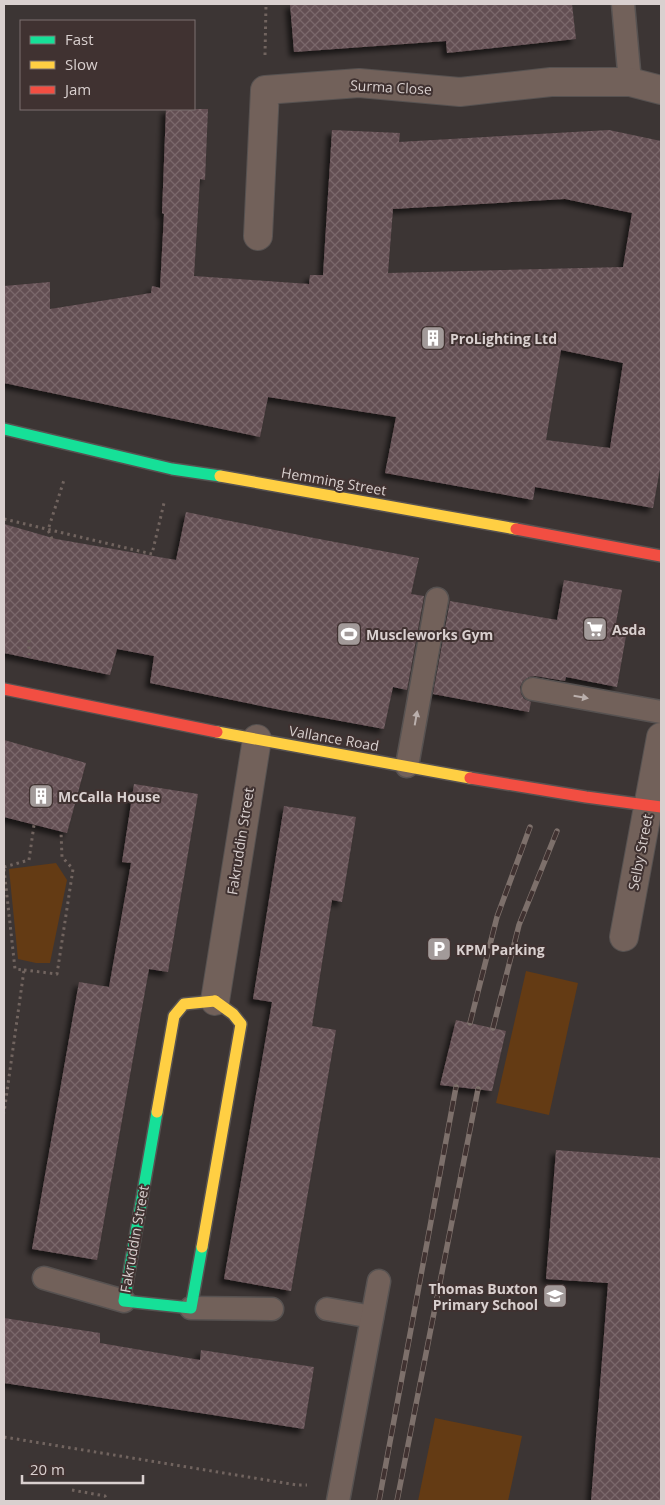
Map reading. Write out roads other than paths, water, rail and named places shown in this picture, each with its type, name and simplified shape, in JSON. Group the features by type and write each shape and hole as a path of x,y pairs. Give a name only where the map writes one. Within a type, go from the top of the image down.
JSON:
{"street":[{"name":"Surma Close","path":"258,236 264,90 359,83 460,92 551,82 630,82 661,90"},
{"name":"Hemming Street","path":"4,429 172,469 424,512 661,556"},
{"name":"Vallance Road","path":"4,689 50,700 257,740 603,800 655,807"},
{"name":"Selby Street","path":"624,936 655,807 661,737"},
{"name":"Fakruddin Street","path":"191,1308 124,1300 174,1016 184,1004 215,1001 257,740"},
{"path":"191,1308 241,1024 233,1014 215,1001"}],"lane":[{"path":"623,4 630,82"},
{"path":"407,766 433,670 437,599"},
{"path":"533,689 661,712"},
{"path":"44,1278 124,1300"},
{"path":"339,1494 379,1281"},
{"path":"191,1308 272,1309"},
{"path":"327,1309 372,1317"}],"railway":[{"path":"470,1023 497,917 530,827"},
{"path":"493,1028 519,925 557,831"},
{"path":"379,1501 456,1087"},
{"path":"397,1501 478,1089"}],"place":[{"name":"ProLighting Ltd","path":"433,338"},
{"name":"Asda","path":"595,629"},
{"name":"Muscleworks Gym","path":"349,634"},
{"name":"McCalla House","path":"41,796"},
{"name":"KPM Parking","path":"439,949"},
{"name":"Thomas Buxton Primary School","path":"555,1296"}]}
